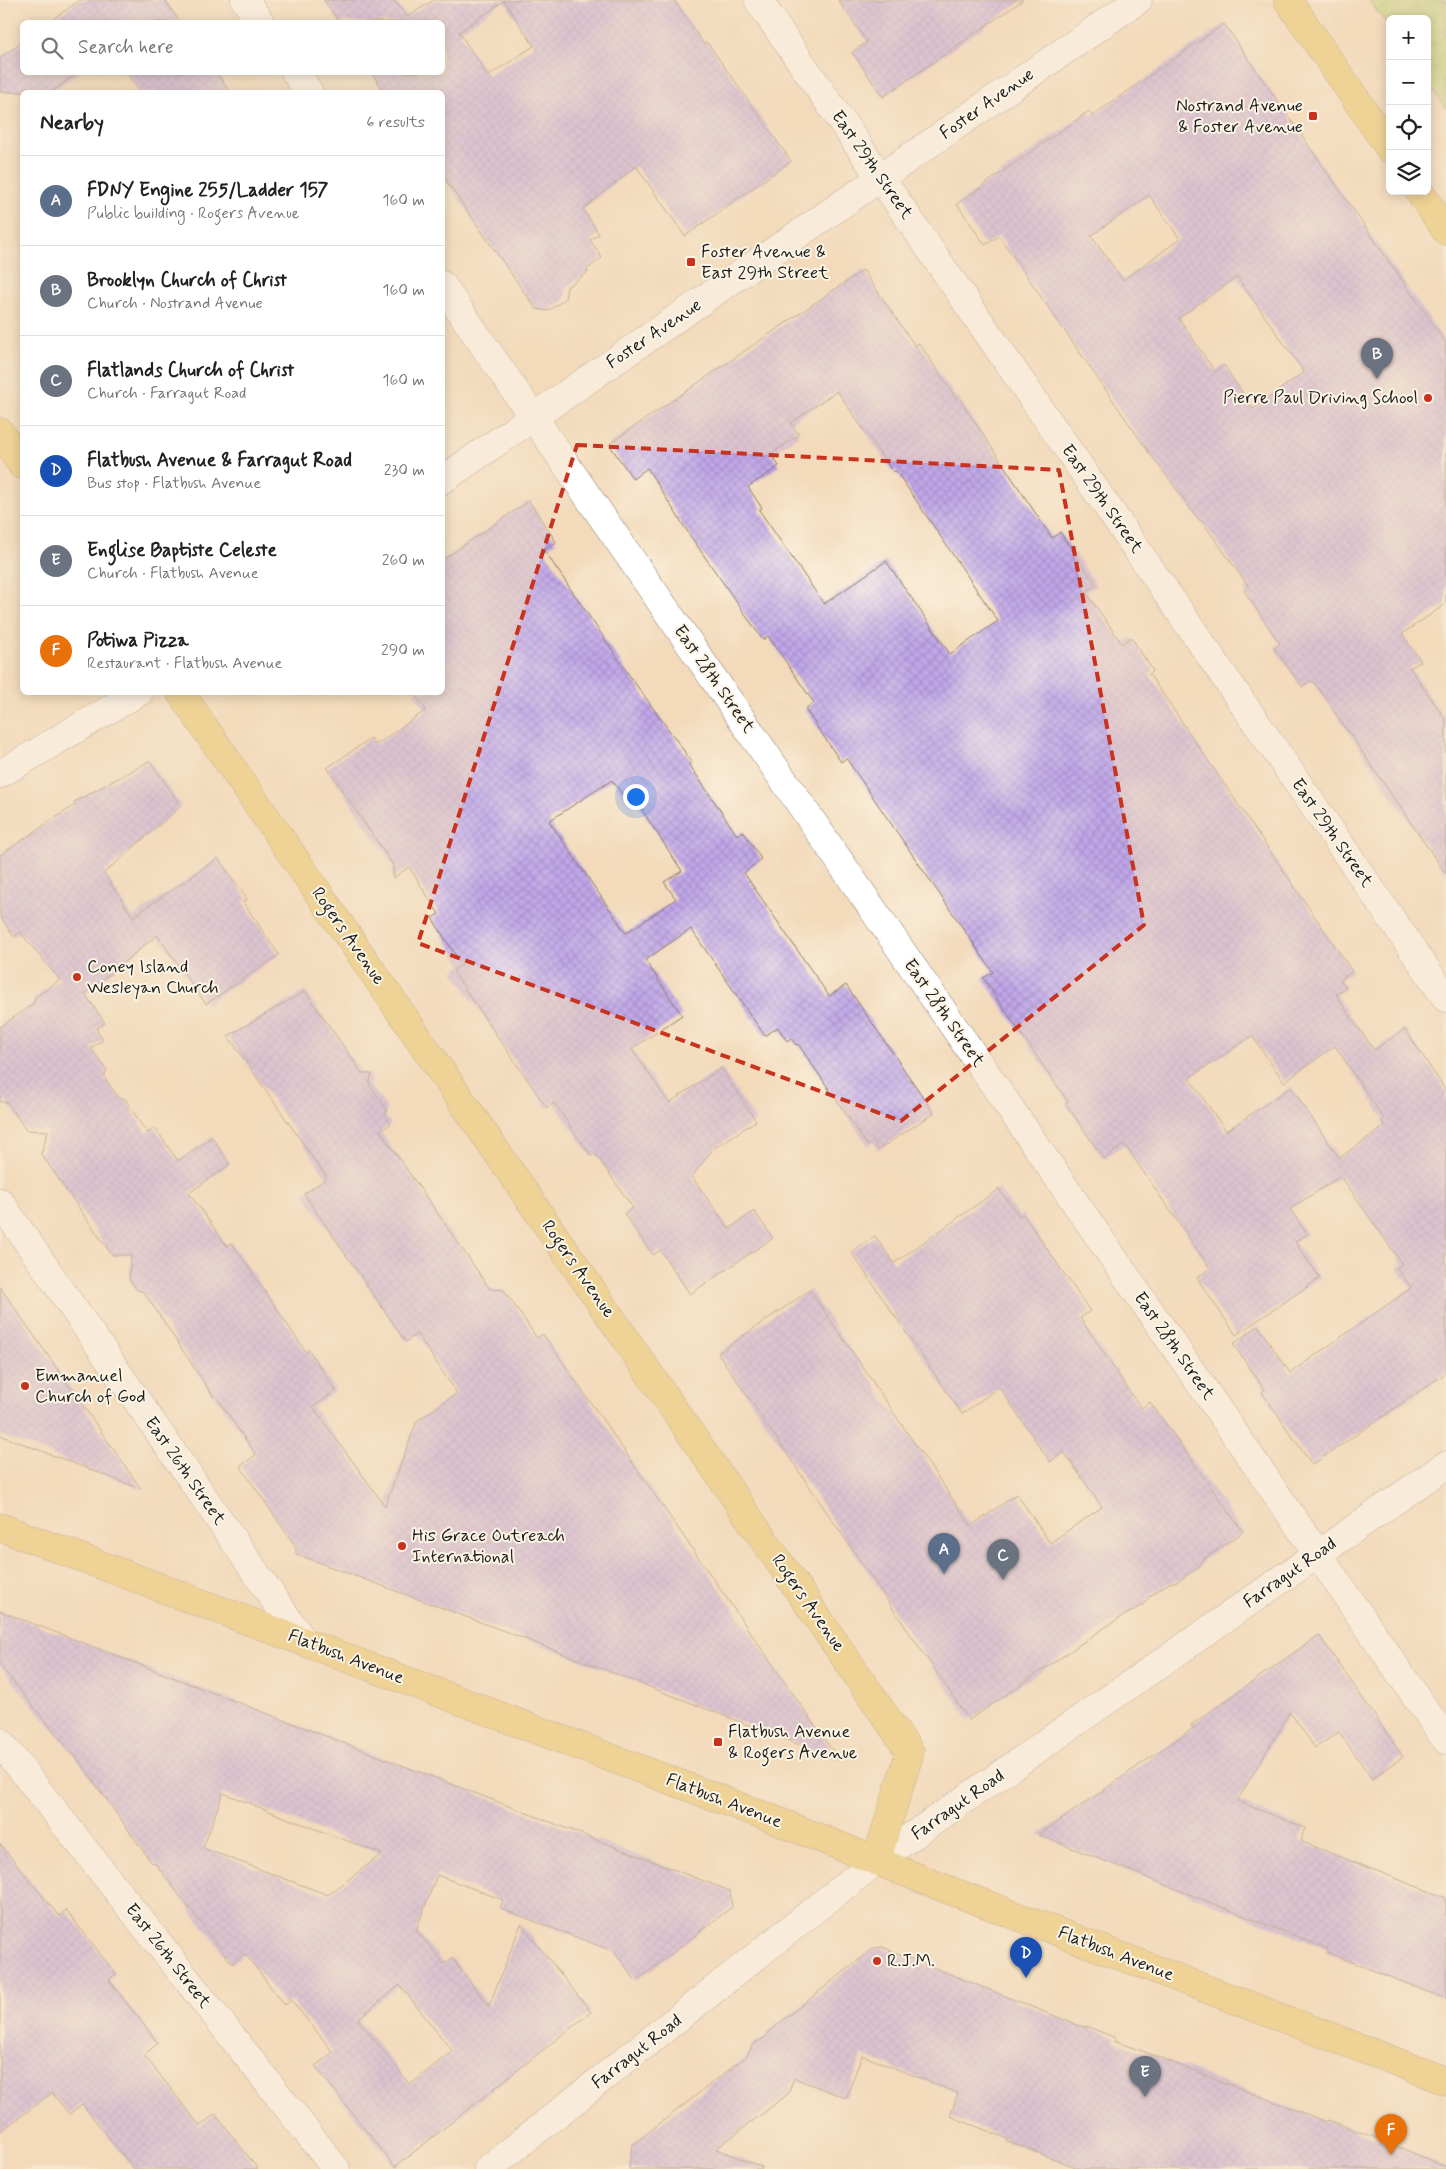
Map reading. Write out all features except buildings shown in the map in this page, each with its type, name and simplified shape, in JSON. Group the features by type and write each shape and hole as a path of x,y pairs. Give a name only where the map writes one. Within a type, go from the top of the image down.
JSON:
{"main road":[{"path":"1288,0 1386,143"},
{"path":"1422,195 1446,231"},
{"path":"0,432 20,462"},
{"name":"Rogers Avenue","path":"182,695 910,1752 876,1861"},
{"name":"Flatbush Avenue","path":"0,1527 770,1818 876,1861 1446,2081"}],"street":[{"path":"244,0 259,20"},
{"name":"East 29th Street","path":"758,0 1446,998"},
{"name":"Foster Avenue","path":"445,478 1138,0"},
{"path":"297,75 308,90"},
{"name":"East 28th Street","path":"445,289 1446,1740"},
{"path":"0,774 134,695"},
{"name":"East 26th Street","path":"0,1202 303,1641"},
{"name":"Farragut Road","path":"488,2169 876,1861 1446,1465"},
{"name":"East 26th Street","path":"0,1742 336,2169"}],"highlighted area":[{"path":"577,445 1059,470 1144,925 901,1121 418,943"}],"green space":[{"path":"1369,0 1446,0 1446,109 1431,88 1431,15 1386,15 1386,23"}],"place":[{"name":"Nostrand Avenue & Foster Avenue","path":"1313,116"},
{"name":"Foster Avenue & East 29th Street","path":"691,262"},
{"name":"Brooklyn Church of Christ","path":"1377,379"},
{"name":"Pierre Paul Driving School","path":"1428,398"},
{"name":"Coney Island Wesleyan Church","path":"77,977"},
{"name":"Emmanuel Church of God","path":"25,1386"},
{"name":"His Grace Outreach International","path":"402,1546"},
{"name":"FDNY Engine 255/Ladder 157","path":"944,1574"},
{"name":"Flatlands Church of Christ","path":"1003,1580"},
{"name":"Flatbush Avenue & Rogers Avenue","path":"718,1742"},
{"name":"R.J.M.","path":"877,1961"},
{"name":"Flatbush Avenue & Farragut Road","path":"1026,1978"},
{"name":"Englise Baptiste Celeste","path":"1145,2097"},
{"name":"Potiwa Pizza","path":"1391,2155"}]}
